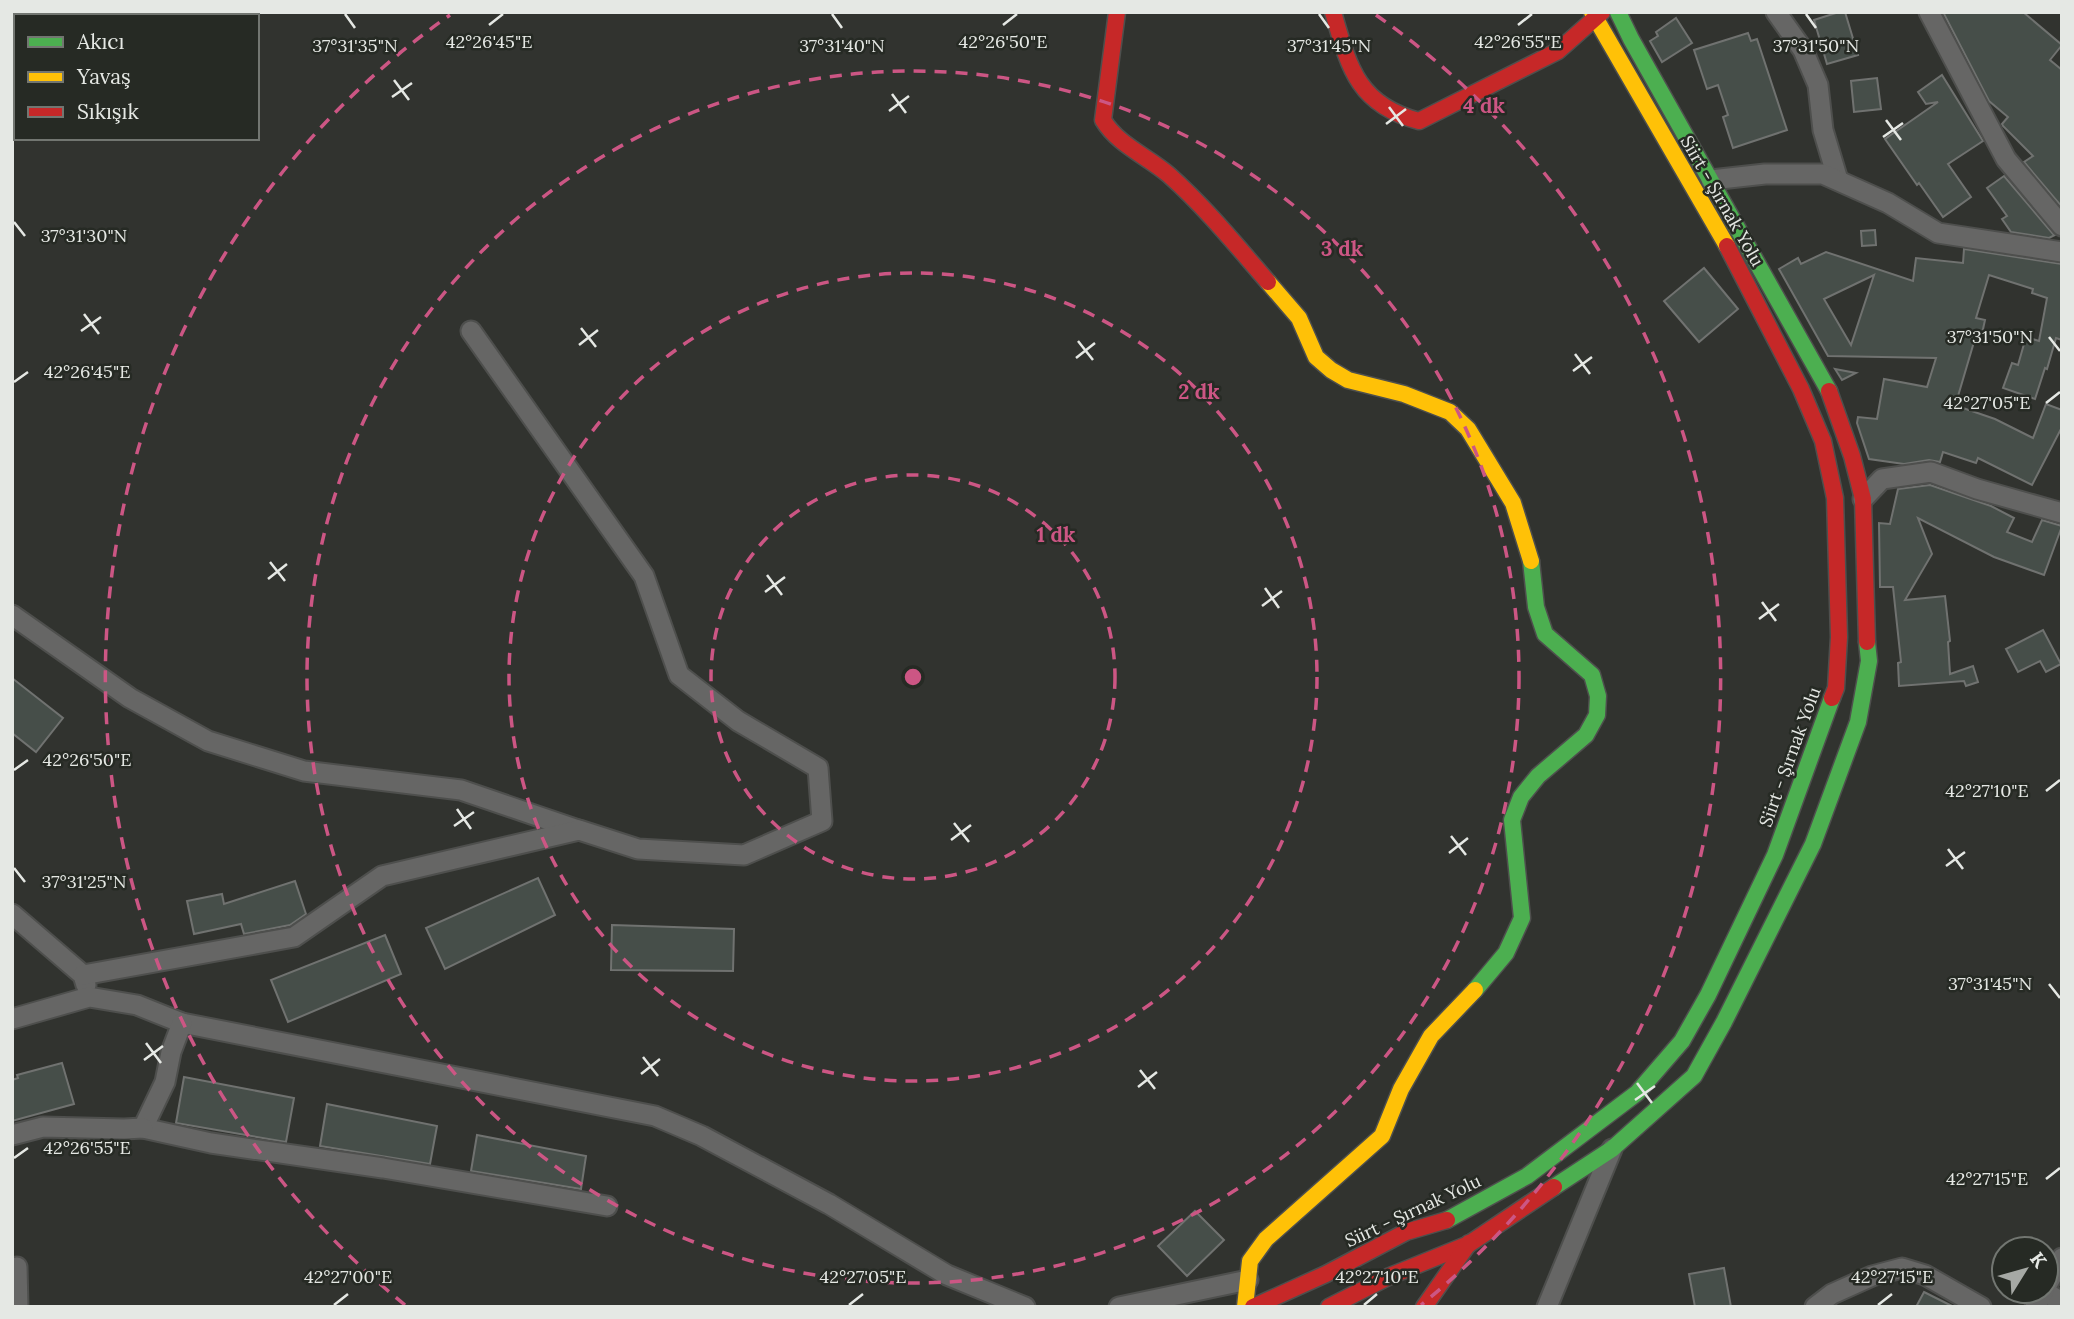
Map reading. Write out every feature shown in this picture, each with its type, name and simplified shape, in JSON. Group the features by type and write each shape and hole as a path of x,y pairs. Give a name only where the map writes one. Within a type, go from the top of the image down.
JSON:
{"street":[{"path":"1117,12 1103,120 1111,133 1168,174 1224,231 1299,318 1316,357 1331,370 1348,380 1404,394 1450,412 1468,429 1513,503 1530,552 1536,607 1545,634 1592,676 1598,696 1597,715 1586,735 1538,776 1521,797 1512,820 1522,918 1506,953 1431,1036 1401,1089 1381,1136 1266,1239 1250,1261 1245,1307"},
{"path":"1333,12 1346,61 1367,94 1401,118 1419,121 1558,51 1597,14"},
{"name":"Siirt - Şırnak Yolu","path":"1329,1307 1402,1270 1469,1244 1612,1149 1694,1076 1813,844 1858,722 1869,661 1865,620 1863,499 1852,456 1829,390 1618,12"},
{"path":"1776,12 1803,50 1818,85 1823,130 1838,180"},
{"path":"1929,12 2006,159 2062,226"},
{"name":"Siirt - Şırnak Yolu","path":"1253,1307 1326,1274 1406,1232 1447,1220 1527,1176 1637,1093 1682,1041 1708,995 1774,855 1836,688 1839,636 1835,498 1823,441 1801,389 1740,269 1597,14"},
{"path":"1711,180 1765,174 1823,174 1888,202 1938,233 2062,252"},
{"path":"12,615 130,698 208,741 304,771 461,790 638,849 744,855 822,821 818,768 738,721 679,675 643,576 471,331"},
{"path":"1863,499 1882,479 1931,472 1977,489 2062,513"},
{"path":"83,975 294,937 382,876 579,830"},
{"path":"12,914 83,975 89,997"},
{"path":"12,1018 89,997 137,1005 182,1023 655,1116 702,1136 830,1204 947,1275 1019,1305"},
{"path":"143,1128 164,1082 182,1023"},
{"path":"12,1135 43,1127 143,1128 211,1143 370,1166 607,1206"},
{"path":"1547,1307 1612,1149"},
{"path":"1424,1307 1469,1244 1447,1220"},
{"path":"17,1266 18,1307"},
{"path":"1815,1307 1832,1294 1872,1276 1902,1268 1925,1275 1981,1307"},
{"path":"1119,1307 1248,1280"},
{"path":"988,1307 1019,1305"}],"building":[{"path":"1845,12 1858,55 1827,64 1814,20"},
{"path":"1943,12 2023,12 2062,45 2050,60 2062,70 2062,207 2024,162 2033,156 2003,126 2008,117 1989,101"},
{"path":"1676,18 1692,43 1662,62 1650,41 1658,36 1656,32"},
{"path":"1748,33 1751,41 1757,39 1787,130 1733,148 1723,117 1728,115 1718,85 1707,89 1694,50"},
{"path":"1942,75 1983,141 1948,164 1971,197 1943,217 1885,139 1938,102 1926,104 1918,92"},
{"path":"1877,78 1881,109 1854,112 1851,81"},
{"path":"2004,176 2055,235 2049,238 2011,232 2002,219 2007,216 1987,188"},
{"path":"1875,230 1876,245 1862,246 1861,231"},
{"path":"1964,249 2062,264 2062,340 2056,338 2035,399 2003,388 2012,363 2018,365 2026,337 2039,341 2047,298 2032,293 2033,289 1989,275 1976,318 1985,320 1980,343 1974,342 1956,403 1957,406 1995,419 2033,438 2046,404 2062,410 2062,427 2032,485 1978,458 1976,463 1943,452 1940,462 1929,460 1904,464 1869,459 1857,423 1858,417 1877,419 1884,379 1927,387 1936,358 1828,356 1779,269 1798,258 1801,264 1826,252 1913,281 1916,258 1963,263","holes":["1874,275 1851,345 1824,299"]},
{"path":"1704,268 1738,309 1699,342 1664,301"},
{"path":"1835,369 1856,373 1842,380"},
{"path":"1930,485 1991,506 2014,518 2007,532 2032,542 2042,520 2062,526 2044,575 1994,557 1918,518 1932,554 1905,600 1945,596 1950,641 1950,674 1973,666 1978,682 1966,686 1964,681 1899,686 1898,663 1901,662 1893,587 1880,587 1879,523 1890,524 1898,489"},
{"path":"2043,630 2061,664 2046,672 2040,661 2018,672 2006,649"},
{"path":"12,678 63,718 36,752 12,733"},
{"path":"538,878 555,915 445,969 426,928"},
{"path":"295,881 306,914 290,925 244,934 241,924 194,934 187,901 222,894 224,904"},
{"path":"612,925 734,929 733,971 611,970"},
{"path":"385,935 401,974 288,1022 271,980"},
{"path":"62,1063 74,1104 12,1121 12,1080 18,1078 17,1075"},
{"path":"184,1077 294,1098 286,1142 176,1123"},
{"path":"327,1104 437,1126 430,1164 320,1146"},
{"path":"477,1135 586,1156 581,1189 471,1171"},
{"path":"1195,1211 1224,1240 1187,1276 1158,1246"},
{"path":"1724,1268 1731,1307 1695,1307 1689,1274"},
{"path":"1924,1292 1954,1307 1916,1307"}],"traffic: fast":[{"path":"1618,12 1829,391"},
{"path":"1475,990 1506,953 1522,918 1512,820 1521,797 1538,776 1586,735 1597,715 1598,696 1592,675 1545,634 1536,607 1531,561"},
{"path":"1554,1187 1612,1149 1694,1076 1813,844 1858,722 1869,661 1867,642"},
{"path":"1447,1220 1527,1176 1637,1093 1682,1041 1708,995 1775,855 1832,698"}],"traffic: slow":[{"path":"1592,12 1727,246"},
{"path":"1268,282 1299,318 1316,357 1331,370 1348,380 1404,394 1450,412 1468,429 1513,503 1531,561"},
{"path":"1245,1307 1250,1261 1266,1239 1382,1136 1401,1089 1431,1036 1475,990"}],"traffic: jam":[{"path":"1117,12 1103,120 1125,143 1182,187 1268,282"},
{"path":"1333,12 1351,67 1359,82 1382,105 1419,121 1558,51 1602,12"},
{"path":"1727,246 1801,389 1823,441 1835,498 1839,637 1836,688 1832,698"},
{"path":"1829,391 1852,456 1863,499 1867,642"},
{"path":"1329,1307 1390,1276 1469,1244 1554,1187"},
{"path":"1253,1307 1326,1274 1406,1232 1447,1220"},
{"path":"1424,1307 1469,1243"}]}
